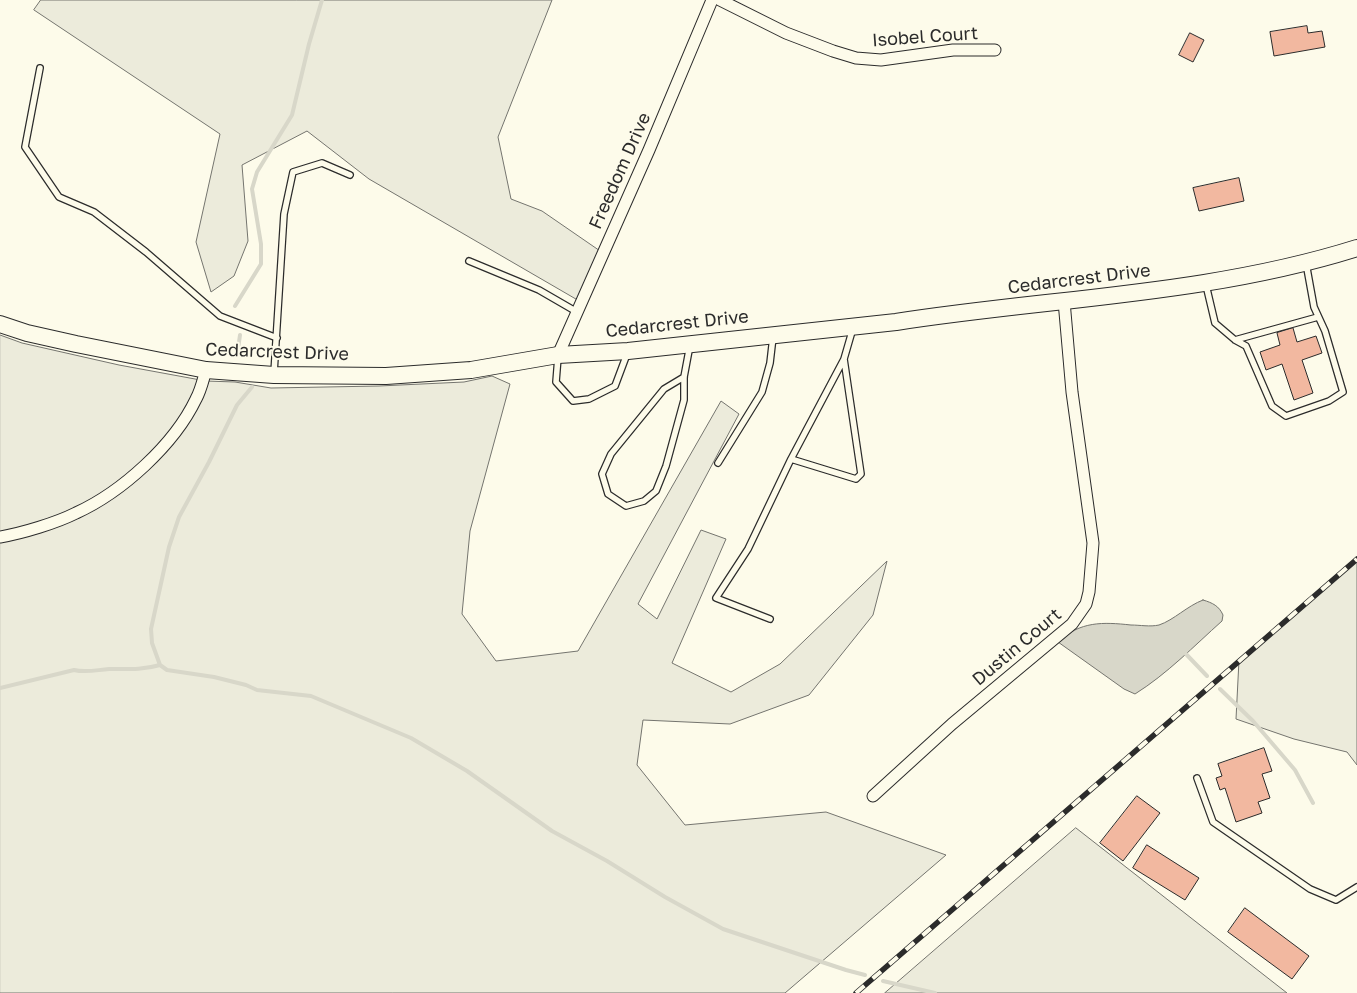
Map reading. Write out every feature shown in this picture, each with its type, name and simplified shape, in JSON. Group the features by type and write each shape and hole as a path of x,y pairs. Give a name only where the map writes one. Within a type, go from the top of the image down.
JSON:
{"street":[{"name":"Freedom Drive","path":"558,355 649,150 712,0"},
{"name":"Isobel Court","path":"720,0 786,33 856,58 881,60 953,50 995,50"},
{"name":"Cedarcrest Drive","path":"0,324 27,333 76,344 206,370 274,375 386,376 462,371 558,355 628,351 1142,292 1205,283 1305,262 1357,248"},
{"name":"Dustin Court","path":"873,796 952,724 1060,635 1076,619 1086,604 1092,568 1093,543 1074,401 1064,301"},
{"path":"0,537 74,514 106,496 126,481 153,457 184,420 197,398 206,370"}],"lane":[{"path":"40,68 25,147 59,197 94,212 146,252 220,316 277,338"},
{"path":"274,375 284,214 293,172 322,163 350,175"},
{"path":"469,261 539,290 577,312"},
{"path":"1205,283 1215,322 1235,340 1246,346 1272,406 1286,416 1330,401 1342,392 1325,331 1314,308 1305,262"},
{"path":"1235,340 1318,317"},
{"path":"770,619 716,598 748,549 844,359 854,326"},
{"path":"718,463 762,392 770,363 774,334"},
{"path":"684,377 664,389 611,454 602,474 608,494 626,506 644,501 656,491 666,466 684,400 684,377 691,343"},
{"path":"558,355 556,382 572,400 589,399 615,386 628,351"},
{"path":"792,459 856,479 861,474 844,359"},
{"path":"1197,778 1212,822 1310,890 1336,900 1357,887"}],"shaded area":[{"path":"41,0 552,0 498,137 511,199 542,211 603,253 581,302 369,179 307,131 242,165 248,241 234,276 211,292 196,242 220,134 34,10"},
{"path":"0,335 22,343 119,365 206,381 235,382 271,388 464,382 492,376 510,384 470,531 462,614 496,661 578,651 721,401 739,414 638,604 657,619 701,530 726,539 672,663 731,692 780,664 887,561 873,615 809,695 730,724 643,720 637,765 685,825 826,812 946,855 785,993 0,993"},
{"path":"1357,559 1357,765 1347,752 1294,739 1236,719 1239,660"},
{"path":"1203,600 1220,609 1223,615 1222,621 1169,669 1135,694 1124,689 1058,642 1075,630 1092,624 1159,625"},
{"path":"1076,828 1287,993 885,993"}],"building":[{"path":"1307,26 1308,33 1322,31 1325,47 1274,56 1270,32"},
{"path":"1190,33 1204,40 1193,62 1179,55"},
{"path":"1239,178 1244,201 1199,211 1193,188"},
{"path":"1293,328 1297,342 1316,336 1322,353 1302,360 1313,393 1294,400 1282,364 1266,370 1260,352 1280,345 1277,333"},
{"path":"1264,748 1272,771 1262,774 1270,798 1258,802 1262,813 1236,822 1225,788 1220,790 1216,778 1222,776 1218,764"},
{"path":"1137,796 1160,813 1123,861 1100,843"},
{"path":"1147,845 1199,878 1185,900 1133,868"},
{"path":"1245,908 1309,956 1292,979 1228,932"}],"waterway":[{"path":"235,306 261,264 261,244 252,189 257,172 292,115 322,0"},
{"path":"238,349 240,335"},
{"path":"252,387 237,405 179,517 169,547 151,629 152,643 160,665 167,670 214,677 246,685 257,690 311,696 411,738 467,771 552,831 723,929 865,975"},
{"path":"1186,654 1207,676"},
{"path":"0,688 74,670 135,669 160,665"},
{"path":"1220,689 1253,721 1295,770 1313,803"},
{"path":"883,981 935,993"}],"railway":[{"path":"856,993 1357,559"}]}
